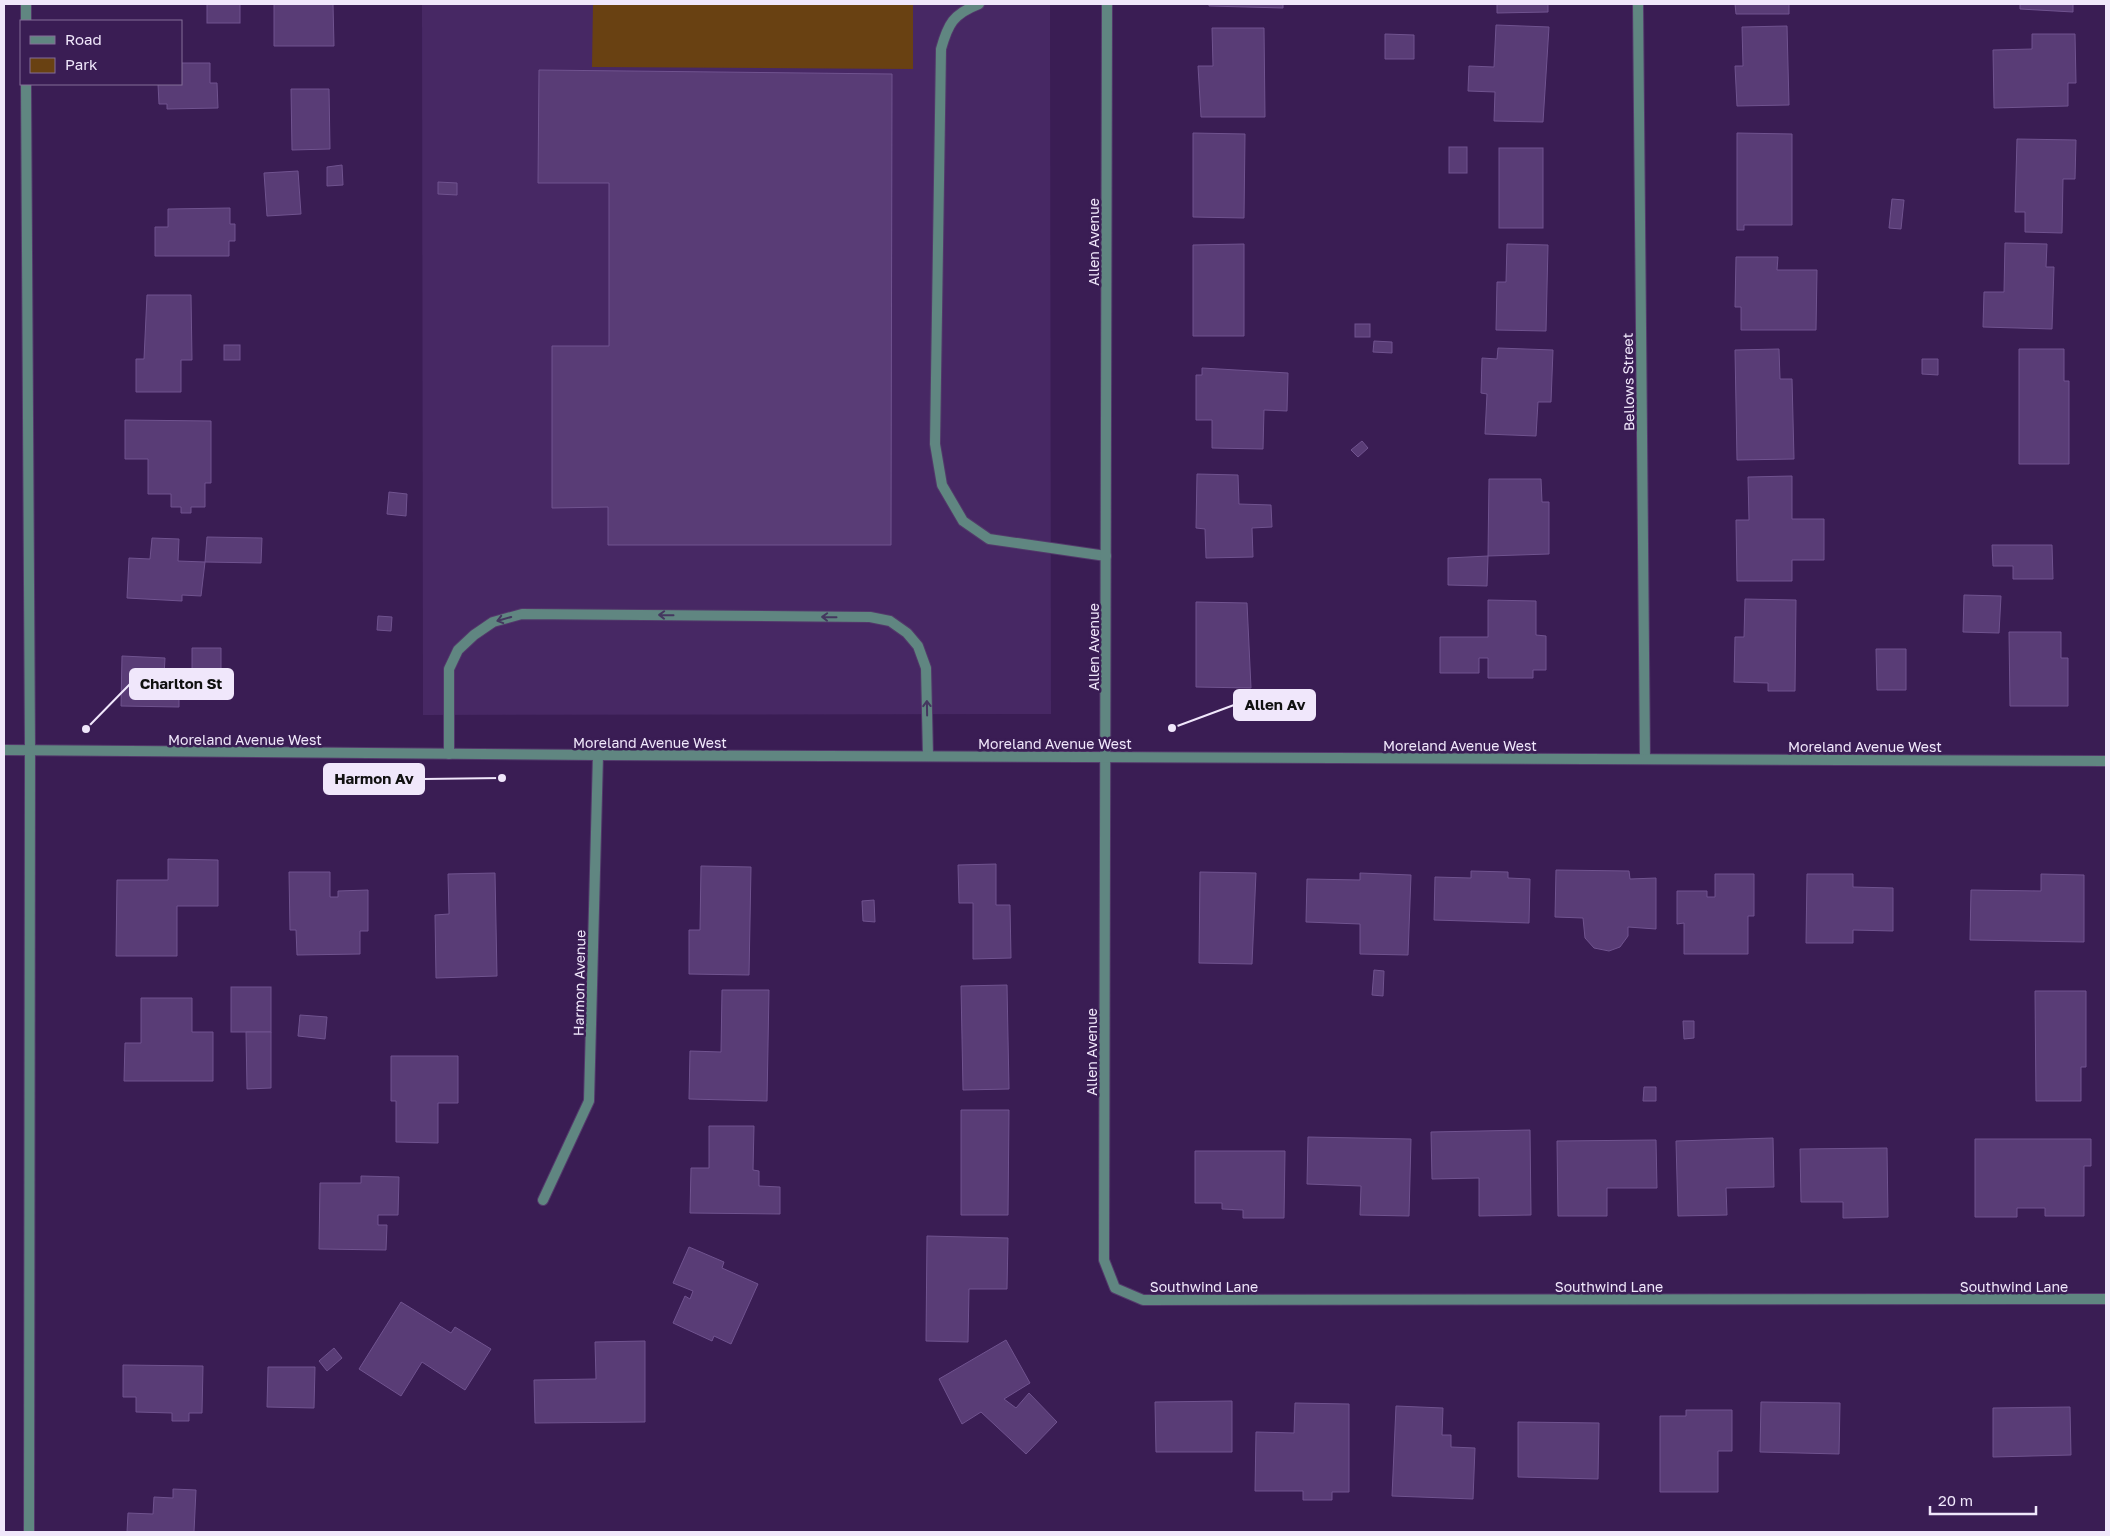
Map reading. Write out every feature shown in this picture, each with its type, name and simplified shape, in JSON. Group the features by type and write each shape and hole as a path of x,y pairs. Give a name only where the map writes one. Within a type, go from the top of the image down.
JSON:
{"street":[{"path":"26,4 26,20"},
{"path":"979,4 958,15 947,27 941,49 935,444 942,485 962,521 990,539 1106,556"},
{"name":"Allen Avenue","path":"1107,4 1104,1260 1115,1288"},
{"name":"Bellows Street","path":"1638,4 1645,759"},
{"path":"26,85 30,750 29,1532"},
{"path":"448,754 448,669 458,650 474,635 493,622 522,614 870,617 890,622 907,633 918,646 926,668 928,756"},
{"name":"Moreland Avenue West","path":"4,750 598,755 2106,761"},
{"name":"Harmon Avenue","path":"543,1200 590,1102 598,755"},
{"name":"Southwind Lane","path":"1115,1288 1143,1300 2106,1299"}],"shaded area":[{"path":"422,4 1050,4 1051,714 423,715"}],"green space":[{"path":"593,4 913,4 913,69 592,67"}],"building":[{"path":"207,4 240,4 240,23 207,23"},
{"path":"274,4 333,4 334,46 274,46"},
{"path":"1209,4 1283,4 1283,8 1209,6"},
{"path":"1497,4 1548,4 1548,12 1497,13"},
{"path":"1735,4 1789,4 1789,14 1736,14"},
{"path":"2020,4 2073,4 2073,12 2020,9"},
{"path":"1496,25 1549,27 1543,122 1494,121 1495,92 1468,91 1469,66 1494,67"},
{"path":"1787,26 1789,105 1737,106 1735,66 1743,66 1742,27"},
{"path":"1212,28 1264,28 1265,117 1201,117 1198,66 1213,66"},
{"path":"1385,34 1414,35 1414,59 1385,59"},
{"path":"2032,34 2075,34 2076,83 2068,83 2068,106 1994,108 1993,50 2032,49"},
{"path":"182,63 210,63 210,83 217,83 218,108 167,109 167,104 159,104 158,85 182,85"},
{"path":"539,70 892,74 891,545 608,545 608,507 552,508 552,346 609,346 609,183 538,183"},
{"path":"291,89 329,89 330,149 292,150"},
{"path":"1193,133 1245,134 1244,218 1193,217"},
{"path":"1737,133 1792,134 1792,225 1744,225 1744,230 1737,230"},
{"path":"2017,139 2076,140 2075,179 2063,179 2062,233 2025,232 2025,212 2015,212"},
{"path":"1449,147 1467,147 1467,173 1449,173"},
{"path":"1499,148 1543,148 1543,228 1499,228"},
{"path":"342,165 343,185 327,186 327,167"},
{"path":"298,171 301,214 267,216 264,173"},
{"path":"438,182 457,183 457,195 438,194"},
{"path":"1892,199 1904,200 1901,229 1889,228"},
{"path":"230,208 230,224 235,224 235,241 229,241 229,256 155,256 155,227 168,227 168,209"},
{"path":"2005,243 2047,244 2046,267 2054,267 2052,329 1983,327 1984,292 2004,292"},
{"path":"1244,244 1244,336 1193,336 1193,245"},
{"path":"1507,244 1548,245 1546,331 1496,330 1497,282 1506,282"},
{"path":"1736,257 1778,257 1777,270 1817,270 1816,330 1741,330 1741,307 1735,307"},
{"path":"147,295 191,295 192,360 181,360 181,392 136,392 136,359 144,359"},
{"path":"1355,324 1370,324 1370,337 1355,337"},
{"path":"1374,341 1392,342 1392,353 1373,352"},
{"path":"224,345 240,345 240,360 224,360"},
{"path":"1498,348 1553,350 1551,402 1538,402 1536,436 1485,434 1487,394 1481,393 1482,358 1497,359"},
{"path":"1779,349 1780,379 1792,379 1794,459 1737,460 1735,350"},
{"path":"2019,349 2064,349 2064,381 2069,381 2069,464 2019,464"},
{"path":"1922,359 1938,359 1938,375 1922,374"},
{"path":"1202,368 1288,373 1287,411 1264,410 1263,449 1212,448 1212,420 1196,420 1196,375 1202,375"},
{"path":"125,420 211,421 211,483 205,483 205,507 191,507 191,513 181,513 181,507 171,507 171,494 148,494 148,459 125,459"},
{"path":"1362,441 1368,448 1358,457 1351,450"},
{"path":"1197,474 1238,475 1239,504 1271,505 1272,527 1252,528 1253,557 1206,558 1205,529 1196,528"},
{"path":"1792,476 1792,519 1824,519 1824,560 1792,560 1792,581 1737,581 1736,520 1749,520 1748,477"},
{"path":"1489,479 1541,479 1542,502 1549,502 1549,554 1488,556"},
{"path":"389,492 407,494 406,516 387,514"},
{"path":"207,537 262,538 261,563 205,562"},
{"path":"152,538 179,539 178,561 205,562 201,596 182,595 182,601 127,598 129,558 150,559"},
{"path":"1992,545 2052,545 2053,579 2013,579 2013,566 1993,566"},
{"path":"1488,556 1487,586 1448,585 1448,558"},
{"path":"1964,595 2001,596 1999,633 1963,632"},
{"path":"1745,599 1796,600 1795,691 1768,691 1768,683 1734,682 1735,637 1744,637"},
{"path":"1488,600 1536,601 1536,635 1546,636 1546,670 1533,670 1533,678 1488,678 1488,658 1479,658 1479,673 1440,673 1440,637 1488,637"},
{"path":"1196,602 1247,603 1251,688 1196,687"},
{"path":"378,616 392,617 391,631 377,630"},
{"path":"2009,632 2061,632 2061,658 2068,658 2068,706 2010,706"},
{"path":"192,648 221,648 221,688 192,687"},
{"path":"1876,649 1906,649 1906,690 1877,690"},
{"path":"122,656 165,658 164,676 179,676 179,707 121,706"},
{"path":"168,859 218,860 218,906 177,906 177,956 116,956 117,880 168,880"},
{"path":"996,864 996,905 1010,905 1011,958 973,959 973,903 959,903 958,865"},
{"path":"701,866 751,867 749,975 689,974 689,930 700,930"},
{"path":"1556,870 1629,871 1630,879 1656,878 1656,929 1628,927 1628,936 1620,947 1609,951 1594,948 1585,938 1583,918 1555,917"},
{"path":"1471,871 1508,872 1508,878 1530,879 1529,923 1434,920 1435,877 1471,878"},
{"path":"289,872 330,872 330,897 338,897 338,891 368,890 368,931 360,931 360,954 297,955 296,930 290,930"},
{"path":"1200,872 1256,873 1252,964 1199,963"},
{"path":"495,873 497,976 436,978 435,915 449,914 448,874"},
{"path":"1360,873 1411,875 1408,955 1360,954 1360,924 1306,922 1307,879 1360,880"},
{"path":"1715,874 1754,874 1754,916 1748,916 1748,954 1684,954 1684,923 1677,924 1677,891 1707,891 1707,897 1715,897"},
{"path":"1807,874 1853,874 1853,887 1893,888 1893,931 1853,930 1853,943 1806,943"},
{"path":"2041,874 2084,875 2084,942 1970,940 1971,890 2041,891"},
{"path":"874,900 875,922 863,921 862,901"},
{"path":"1374,970 1384,971 1383,996 1372,995"},
{"path":"1007,985 1009,1089 963,1090 961,986"},
{"path":"231,987 271,987 271,1032 231,1032"},
{"path":"722,990 769,990 767,1101 689,1099 690,1051 721,1052"},
{"path":"2035,991 2086,991 2086,1067 2081,1067 2081,1101 2036,1101"},
{"path":"141,998 192,998 192,1032 213,1032 213,1081 124,1081 125,1043 141,1043"},
{"path":"300,1015 327,1017 325,1039 298,1036"},
{"path":"1683,1021 1694,1021 1694,1038 1684,1039"},
{"path":"246,1032 271,1032 271,1088 247,1089"},
{"path":"391,1056 458,1056 458,1103 438,1103 438,1143 396,1142 396,1101 391,1101"},
{"path":"1644,1087 1656,1087 1656,1101 1643,1101"},
{"path":"961,1110 1009,1110 1008,1215 961,1215"},
{"path":"709,1126 754,1126 753,1170 759,1171 759,1186 780,1187 780,1214 690,1213 691,1168 709,1168"},
{"path":"1530,1130 1531,1215 1479,1216 1479,1178 1432,1179 1431,1132"},
{"path":"1308,1137 1411,1139 1409,1216 1360,1215 1361,1186 1307,1184"},
{"path":"1773,1138 1774,1187 1726,1188 1727,1215 1678,1216 1676,1141"},
{"path":"1975,1139 2091,1139 2091,1166 2084,1166 2084,1216 2045,1216 2045,1208 2017,1208 2017,1217 1975,1217"},
{"path":"1656,1140 1657,1188 1607,1188 1607,1216 1558,1216 1557,1141"},
{"path":"1887,1148 1888,1217 1843,1218 1843,1202 1801,1202 1800,1149"},
{"path":"1195,1151 1285,1151 1284,1218 1243,1218 1243,1210 1222,1209 1222,1203 1195,1203"},
{"path":"361,1176 399,1177 398,1215 378,1215 378,1225 387,1225 386,1250 319,1249 320,1183 361,1183"},
{"path":"927,1236 1008,1238 1007,1289 969,1289 968,1342 926,1341"},
{"path":"689,1247 724,1262 722,1268 758,1284 731,1344 714,1336 712,1341 673,1323 685,1296 690,1299 693,1291 673,1283"},
{"path":"401,1302 451,1333 455,1327 491,1349 465,1390 422,1362 401,1396 359,1369"},
{"path":"1006,1340 1030,1383 1004,1399 1016,1408 1029,1393 1057,1422 1026,1454 981,1412 962,1424 939,1379"},
{"path":"645,1341 645,1422 535,1423 534,1380 596,1379 595,1342"},
{"path":"334,1348 342,1358 327,1371 319,1361"},
{"path":"123,1365 203,1366 202,1413 189,1413 189,1421 172,1421 172,1413 136,1412 136,1397 123,1397"},
{"path":"268,1367 315,1367 314,1408 267,1407"},
{"path":"1232,1401 1232,1452 1156,1452 1155,1402"},
{"path":"1761,1402 1840,1403 1839,1454 1760,1452"},
{"path":"1295,1403 1349,1404 1349,1492 1332,1492 1332,1500 1303,1500 1303,1491 1255,1491 1256,1432 1294,1433"},
{"path":"1396,1406 1443,1408 1442,1435 1451,1435 1451,1447 1475,1448 1473,1499 1392,1496"},
{"path":"2070,1407 2071,1455 1993,1457 1993,1408"},
{"path":"1686,1410 1732,1410 1732,1451 1718,1451 1718,1492 1660,1492 1660,1416 1686,1416"},
{"path":"1518,1422 1599,1423 1598,1479 1518,1477"},
{"path":"173,1489 196,1490 194,1532 127,1532 128,1513 153,1514 154,1497 173,1498"}],"place":[{"name":"Allen Av","path":"1172,728"},
{"name":"Charlton St","path":"86,729"},
{"name":"Harmon Av","path":"502,778"}]}
